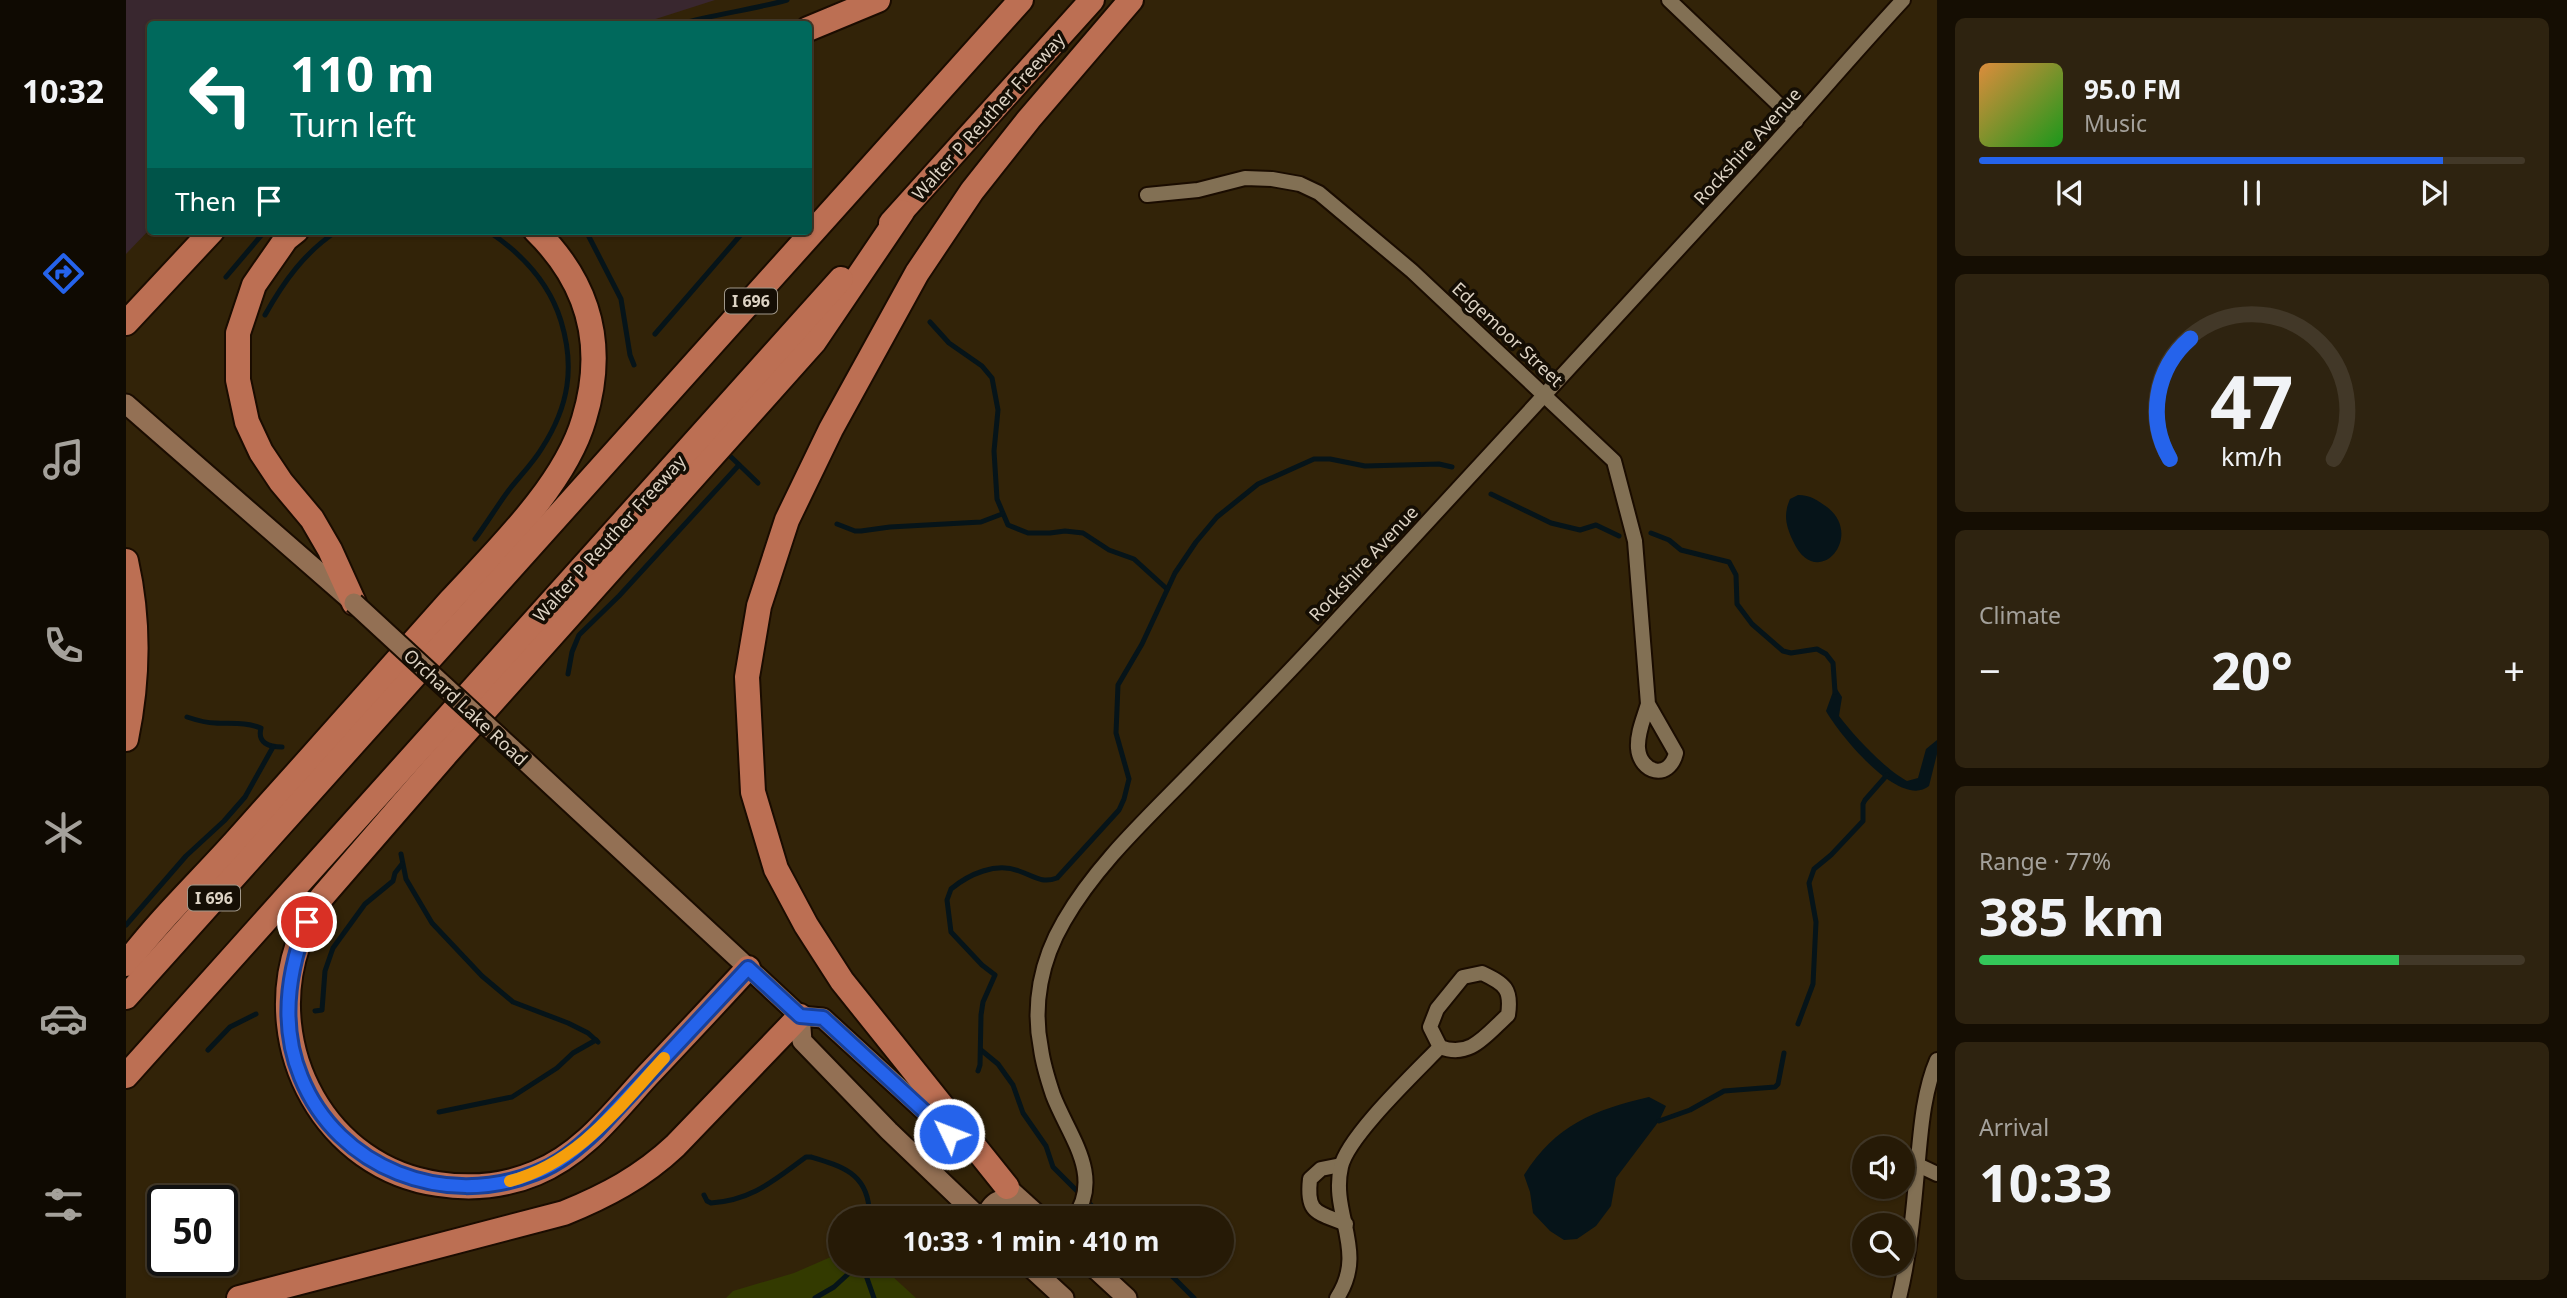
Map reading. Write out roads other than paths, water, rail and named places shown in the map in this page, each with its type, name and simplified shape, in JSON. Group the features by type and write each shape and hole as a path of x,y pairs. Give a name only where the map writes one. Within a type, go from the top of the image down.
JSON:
{"highway":[{"path":"812,27 878,0"},
{"name":"I 696","path":"812,233 1021,0"},
{"name":"Walter P Reuther Freeway","path":"126,1076 1092,0"},
{"path":"1007,1187 842,981 806,925 776,869 752,792 747,677 759,606 787,520 831,429 916,273 988,170 1028,119 1131,0"},
{"path":"748,968 582,1144 538,1172 493,1185 450,1186 408,1178 379,1165 356,1150 332,1127 314,1102 300,1077 290,1035 288,995 291,972 307,922 322,897 814,341 901,212"},
{"path":"126,323 208,235"},
{"path":"291,235 254,285 238,332 238,380 247,422 261,452 281,482 312,519 330,550 354,603"},
{"path":"126,964 472,577 529,512 565,464 584,422 594,379 592,336 586,305 573,275 540,235"},
{"name":"I 696","path":"126,997 810,235"},
{"path":"126,561 132,588 136,656 126,739"},
{"path":"239,1298 564,1213 609,1194 659,1161 676,1146 800,1016"}],"main road":[{"name":"Orchard Lake Road","path":"126,404 354,603 800,1016 823,1018 1026,1204"},
{"path":"800,1016 802,1041 889,1131 967,1206"},
{"path":"992,1206 1003,1198 1026,1204"},
{"path":"1040,1276 1064,1298"},
{"path":"1103,1276 1128,1298"}],"street":[{"path":"1669,0 1796,121"},
{"name":"Rockshire Avenue","path":"1080,1206 1087,1182 1084,1168 1080,1151 1053,1096 1040,1048 1038,1026 1041,975 1050,948 1082,892 1114,854 1321,637 1545,394 1796,121 1903,0"},
{"name":"Edgemoor Street","path":"1147,195 1198,190 1245,178 1300,184 1319,193 1412,271 1614,461 1635,541 1648,704"},
{"path":"1482,972 1503,983 1510,999 1508,1016 1472,1047 1454,1052 1440,1047 1430,1027 1437,1009 1463,977 1482,972"},
{"path":"1337,1298 1344,1287 1350,1262 1350,1239 1338,1190 1341,1165 1352,1142 1440,1047"},
{"path":"1899,1298 1904,1279 1922,1124 1937,1060"},
{"path":"1341,1165 1321,1169 1310,1180 1308,1198 1315,1211 1346,1224"},
{"path":"1918,1165 1937,1174"}],"waterway":[{"path":"691,21 787,0"},
{"path":"226,277 262,235"},
{"path":"265,315 296,268 331,235"},
{"path":"475,539 538,454 551,432 564,401 568,370 568,354 561,321 549,294 522,259 493,235"},
{"path":"588,235 621,299 634,365"},
{"path":"655,334 741,235"},
{"path":"930,322 949,343 982,366 992,378 998,410 994,451 997,499 1008,525 1028,533 1083,533 1109,550 1134,559 1167,589"},
{"path":"729,455 758,483"},
{"path":"978,1071 983,1002 995,975 951,932 947,900 951,889 974,874 1001,868 1019,871 1042,880 1057,878 1119,810 1129,779 1116,733 1118,685 1142,644 1175,573 1196,542 1217,517 1258,484 1314,459 1330,459 1365,466 1439,464 1452,467"},
{"path":"568,674 572,652 579,635 619,596 739,465"},
{"path":"1491,494 1551,523 1580,530 1596,525 1619,536"},
{"path":"837,524 861,531 981,522 1002,514"},
{"path":"1651,533 1669,540 1681,550 1729,562 1736,575 1737,604 1752,624 1783,651 1791,653 1817,649 1826,654 1833,663 1835,692"},
{"path":"187,717 208,722 255,726 261,728 262,741 282,747"},
{"path":"126,925 186,856 224,821 245,797 273,747"},
{"path":"1798,1024 1813,984 1816,922 1809,883 1814,869 1863,821 1865,800 1887,775"},
{"path":"401,854 406,879 432,923 482,976 513,1002 568,1023 588,1033 598,1042"},
{"path":"315,1011 322,1010 325,971 333,948 365,904 393,881 402,864"},
{"path":"208,1050 230,1027 256,1014"},
{"path":"439,1112 512,1097 557,1068 573,1053 596,1040"},
{"path":"981,1050 998,1064 1013,1085 1023,1113 1046,1146 1053,1167 1092,1206"},
{"path":"1659,1121 1690,1110 1724,1091 1775,1087 1778,1084 1784,1053"},
{"path":"704,1195 711,1203 739,1198 762,1188 806,1157 811,1157 850,1173 863,1187 869,1206"},
{"path":"815,1298 846,1276"},
{"path":"866,1276 874,1298"},
{"path":"1172,1276 1194,1298"}]}
